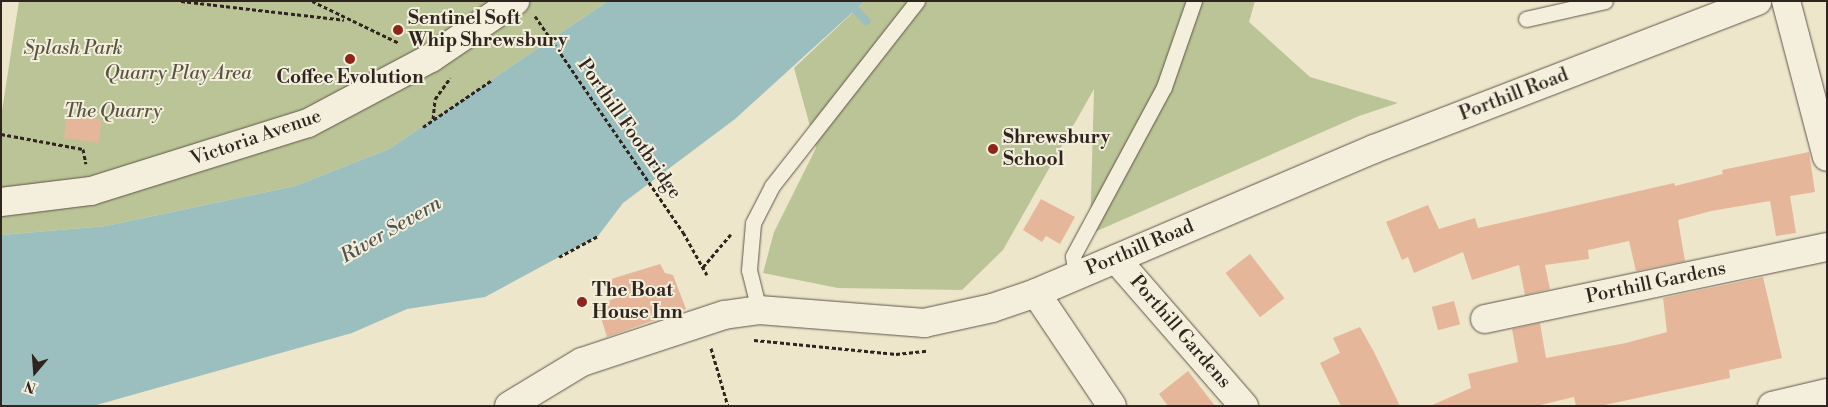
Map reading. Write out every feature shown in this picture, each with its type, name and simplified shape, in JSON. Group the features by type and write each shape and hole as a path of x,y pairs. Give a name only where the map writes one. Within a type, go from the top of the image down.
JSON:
{"street":[{"name":"Porthill Road","path":"516,404 582,362 706,319 759,310 924,323 992,308 1036,293 1374,149 1757,1"},
{"path":"1786,1 1827,156"},
{"name":"Victoria Avenue","path":"1,202 91,191 308,124 525,9"},
{"name":"Porthill Gardens","path":"1485,319 1827,247"},
{"name":"Porthill Gardens","path":"1116,259 1244,406"},
{"path":"1036,293 1112,406"},
{"path":"1772,406 1827,393"}],"lane":[{"path":"759,310 749,270 753,223 768,193 917,1"},
{"path":"1076,275 1074,256 1164,87 1194,1"},
{"path":"1526,19 1605,1"}],"path":[{"path":"181,1 347,20"},
{"path":"312,1 347,20 431,58"},
{"name":"Porthill Footbridge","path":"525,9 683,232 707,275"},
{"path":"433,120 435,99 450,80"},
{"path":"423,127 492,80"},
{"path":"1,134 84,148"},
{"path":"559,257 598,236"},
{"path":"710,340 728,406"}],"green space":[{"name":"The Quarry","path":"19,1 608,1 389,149 295,186 106,226 1,235 1,117"},
{"name":"Shrewsbury School","path":"865,1 1255,1 1249,22 1310,77 1398,103 1359,116 1090,234 1094,89 1003,250 962,290 838,288 763,273 774,232 816,148 794,68"}],"water":[{"name":"River Severn","path":"608,1 865,1 735,119 623,203 598,236 485,297 407,309 352,333 93,406 1,406 1,235 106,226 295,186 389,149"}],"building":[{"path":"67,115 102,120 98,143 64,138"},
{"path":"1809,152 1815,192 1790,196 1796,233 1776,236 1770,201 1711,211 1678,220 1685,261 1636,271 1629,241 1588,250 1589,259 1545,265 1550,289 1525,295 1519,265 1472,280 1463,252 1414,273 1408,257 1402,260 1386,222 1428,205 1439,229 1475,218 1478,228 1674,183 1675,186 1723,174 1722,170"},
{"path":"1041,199 1075,217 1060,244 1046,236 1042,242 1023,230"},
{"path":"1250,254 1284,298 1260,317 1226,273"},
{"path":"660,264 665,273 673,275 686,309 607,337 597,305 616,298 608,280"},
{"path":"1763,277 1782,358 1729,370 1730,378 1600,406 1576,406 1574,397 1536,406 1430,406 1471,388 1468,374 1518,362 1512,329 1540,323 1546,358 1626,343 1667,332 1663,298"},
{"path":"1454,301 1460,324 1438,330 1432,307"},
{"path":"1360,327 1400,406 1341,406 1320,363 1340,353 1333,338"},
{"path":"1188,371 1215,406 1168,406 1159,394"}],"waterway":[{"path":"847,1 866,21"}],"place":[{"name":"Sentinel Soft Whip Shrewsbury","path":"398,30"},
{"name":"Coffee Evolution","path":"350,59"},
{"name":"Shrewsbury School","path":"993,149"},
{"name":"The Boat House Inn","path":"582,302"}],"park label":[{"name":"Splash Park","path":"73,49"},
{"name":"Quarry Play Area","path":"178,74"}]}
